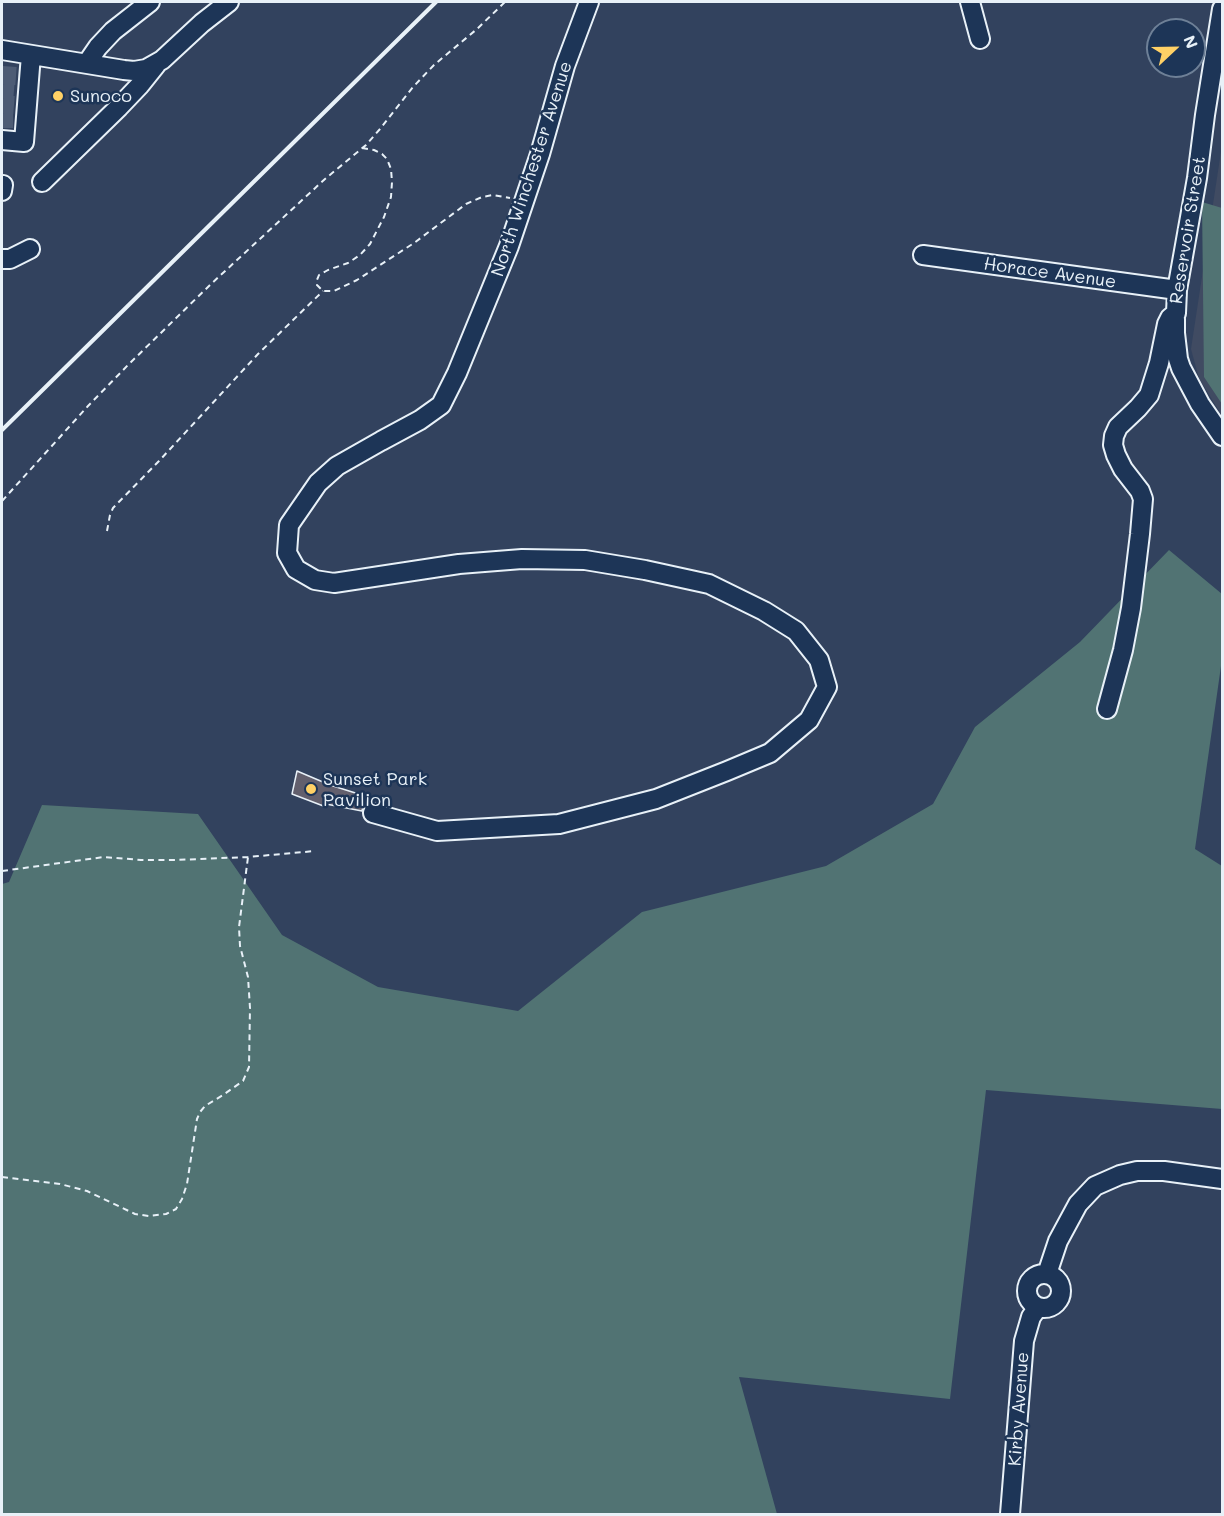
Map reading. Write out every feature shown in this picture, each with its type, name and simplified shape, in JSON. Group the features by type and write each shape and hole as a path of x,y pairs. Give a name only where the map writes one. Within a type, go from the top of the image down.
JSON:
{"street":[{"path":"87,63 112,31 150,2"},
{"path":"42,182 140,86 156,65 229,2"},
{"name":"North Winchester Avenue","path":"373,813 437,831 559,824 656,799 770,753 809,720 827,687 819,660 796,631 764,611 709,584 585,560 522,558 459,564 334,583 315,580 296,569 287,553 289,525 318,483 337,466 420,420 441,405 457,373 509,246 565,66 589,2"},
{"path":"970,2 980,39"},
{"name":"Reservoir Street","path":"1107,709 1123,650 1131,608 1143,498 1116,455 1113,445 1114,436 1118,427 1149,395 1159,363 1167,324 1176,313 1177,290 1217,79 1222,9"},
{"path":"2,50 134,71 156,65"},
{"path":"2,140 24,142 21,98 31,55"},
{"path":"2,260 10,259 30,249"},
{"name":"Horace Avenue","path":"923,255 1177,290"},
{"path":"1176,313 1175,333 1181,368 1200,404 1222,436"},
{"name":"Kirby Avenue","path":"1010,1515 1024,1341 1030,1317 1038,1306 1047,1308 1052,1306 1060,1297 1059,1283 1047,1274 1058,1241 1078,1204 1101,1183 1137,1171 1164,1171 1222,1179"}],"path":[{"path":"2,501 88,406 211,284 362,148 427,72 505,2"},
{"path":"323,291 317,285 319,275 360,255 370,244 384,217 391,196 391,169 387,159 374,150 362,148"},
{"path":"107,531 113,508 258,354 323,291 334,291 357,280 405,249 455,211 482,197 493,195 525,200"},
{"path":"2,871 104,857 176,860 315,851"},
{"path":"2,1177 60,1184 87,1191 135,1214 158,1215 176,1209 187,1184 196,1119 205,1106 243,1080 249,1067 248,977 240,946 239,927 248,857"}],"shaded area":[{"path":"1222,145 1222,416 1199,378 1191,349"}],"green space":[{"path":"1202,202 1222,208 1222,404 1204,377"},
{"path":"1169,550 1222,594 1222,659 1195,849 1222,866 1222,1109 986,1090 950,1399 739,1377 777,1514 2,1514 2,884 9,882 42,805 198,814 282,935 378,987 518,1011 642,912 826,866 933,804 975,727 1080,642"}],"building":[{"path":"297,771 365,796 362,811 326,804 326,807 292,794"}],"tunnel":[{"path":"2,75 16,76"},
{"path":"2,89 14,90"},
{"path":"2,104 14,105"},
{"path":"2,119 13,119"}],"railway":[{"path":"2,430 436,2"}],"place":[{"name":"Sunoco","path":"58,96"},
{"name":"Sunset Park Pavilion","path":"311,789"}]}
